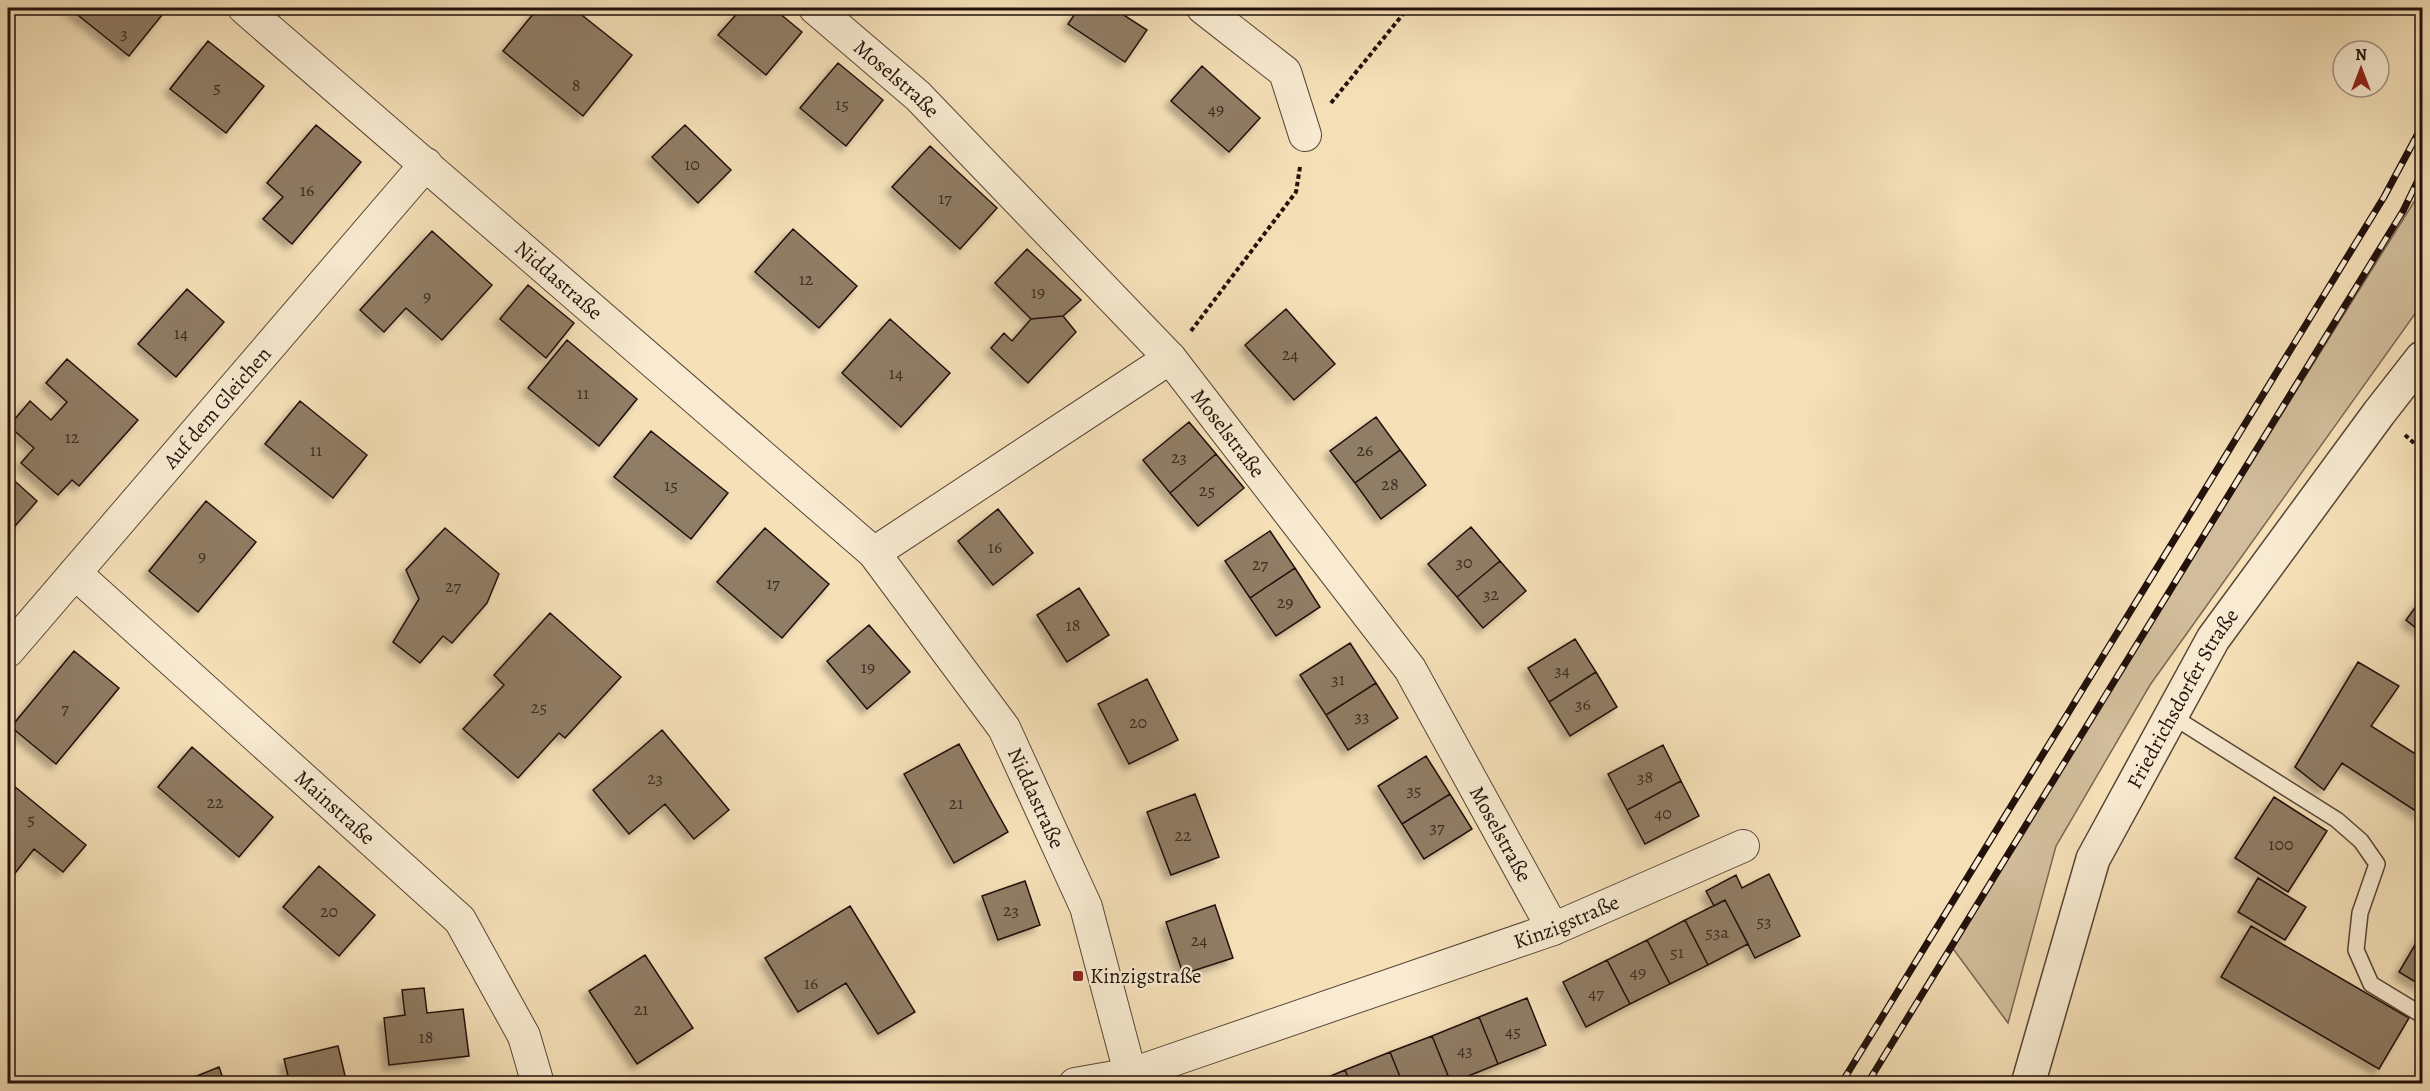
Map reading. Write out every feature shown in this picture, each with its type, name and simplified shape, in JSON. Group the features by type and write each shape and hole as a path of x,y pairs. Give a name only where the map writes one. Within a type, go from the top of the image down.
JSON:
{"street":[{"name":"Niddastraße","path":"244,8 874,553 1004,728 1086,907 1133,1079"},
{"name":"Moselstraße","path":"815,8 918,96 1170,358 1410,669 1553,929"},
{"path":"1203,8 1285,72 1305,135"},
{"name":"Auf dem Gleichen","path":"8,651 426,164"},
{"path":"874,553 1170,358"},
{"name":"Friedrichsdorfer Straße","path":"2028,1083 2093,860 2213,639 2422,358"},
{"name":"Mainstraße","path":"75,573 460,920 524,1036 538,1083"},
{"name":"Kinzigstraße","path":"1075,1083 1133,1079 1553,929 1743,846"}],"lane":[{"path":"2172,717 2337,820 2361,841 2377,864 2360,914 2356,950 2371,984 2422,1015"}],"path":[{"path":"1170,358 1296,192 1305,135 1407,8"}],"shaded area":[{"path":"2422,189 2422,304 2150,685 2056,846 2008,1023 1951,946"}],"building":[{"path":"69,8 163,8 166,10 129,56"},
{"path":"538,8 573,8 632,55 583,116 503,51"},
{"path":"742,8 773,8 802,32 766,75 718,35"},
{"path":"1079,8 1113,8 1147,30 1125,62 1068,24"},
{"path":"208,41 264,86 226,133 170,89"},
{"path":"838,63 883,100 846,146 800,108"},
{"path":"1202,66 1260,118 1229,152 1171,101"},
{"path":"316,125 361,162 292,244 263,219 283,197 267,183"},
{"path":"685,125 731,170 698,203 652,157"},
{"path":"930,146 997,208 960,249 892,187"},
{"path":"793,229 857,286 819,328 755,272"},
{"path":"432,231 492,285 442,340 406,308 384,332 360,310"},
{"path":"1027,249 1081,300 1063,316 1031,319 995,283"},
{"path":"528,285 574,323 546,358 500,319"},
{"path":"187,289 224,322 176,377 138,344"},
{"path":"1286,309 1335,364 1294,400 1245,345"},
{"path":"1063,316 1076,332 1028,383 991,348 1004,333 1012,341 1031,319"},
{"path":"890,319 950,373 901,427 842,373"},
{"path":"567,340 637,399 599,446 528,388"},
{"path":"67,359 138,420 79,486 72,480 58,495 21,463 34,448 9,426 30,401 51,420 67,402 46,383"},
{"path":"300,401 367,455 333,498 265,444"},
{"path":"1376,417 1400,450 1355,483 1330,451"},
{"path":"1189,422 1216,454 1170,493 1143,460"},
{"path":"651,431 728,493 691,539 614,477"},
{"path":"1400,450 1426,485 1381,519 1355,483"},
{"path":"1216,454 1244,488 1198,526 1170,493"},
{"path":"8,475 37,501 8,534"},
{"path":"206,501 256,542 198,612 149,571"},
{"path":"998,509 1033,553 993,585 958,541"},
{"path":"1471,527 1500,561 1457,597 1428,564"},
{"path":"445,528 499,574 487,603 452,643 443,636 420,663 393,642 419,599 406,570"},
{"path":"765,528 829,584 782,638 717,582"},
{"path":"1270,531 1295,568 1250,598 1225,561"},
{"path":"1500,561 1526,591 1483,628 1457,597"},
{"path":"1295,568 1320,607 1276,636 1250,598"},
{"path":"1079,588 1109,635 1067,662 1037,615"},
{"path":"2422,598 2422,633 2406,620"},
{"path":"550,613 621,677 565,738 559,733 518,778 463,729 504,685 494,675"},
{"path":"869,625 910,672 867,709 827,661"},
{"path":"1575,639 1596,672 1549,702 1528,668"},
{"path":"1350,643 1376,683 1326,715 1300,675"},
{"path":"74,651 119,688 56,764 11,727"},
{"path":"2358,662 2399,686 2371,726 2422,758 2422,815 2342,763 2324,790 2295,767"},
{"path":"1596,672 1617,707 1570,736 1549,702"},
{"path":"1147,679 1178,740 1129,764 1098,704"},
{"path":"1376,683 1398,718 1348,750 1326,715"},
{"path":"662,730 729,810 694,839 665,804 629,834 593,790"},
{"path":"959,744 1008,832 954,863 904,774"},
{"path":"1663,745 1681,781 1627,810 1608,774"},
{"path":"192,747 273,817 239,857 158,787"},
{"path":"1426,756 1450,794 1402,824 1378,786"},
{"path":"1681,781 1699,816 1645,844 1627,810"},
{"path":"14,786 86,845 63,872 34,849 8,882 8,794"},
{"path":"1195,794 1219,857 1171,875 1147,812"},
{"path":"1450,794 1472,829 1424,859 1402,824"},
{"path":"2274,797 2327,831 2288,892 2235,858"},
{"path":"319,866 375,915 339,956 283,907"},
{"path":"1769,874 1800,936 1755,958 1725,900 1714,906 1706,891 1736,875 1742,888"},
{"path":"2258,878 2306,907 2285,940 2238,912"},
{"path":"1025,881 1040,925 998,940 982,896"},
{"path":"1725,900 1748,944 1708,965 1685,920"},
{"path":"1215,905 1233,958 1183,974 1166,922"},
{"path":"850,906 915,1012 878,1034 846,983 798,1012 765,958"},
{"path":"1685,920 1708,965 1670,984 1647,940"},
{"path":"2251,926 2409,1018 2379,1069 2221,977"},
{"path":"2422,933 2422,986 2399,972"},
{"path":"1647,940 1670,984 1630,1004 1607,960"},
{"path":"645,955 693,1028 637,1064 589,991"},
{"path":"1607,960 1630,1004 1586,1027 1563,982"},
{"path":"424,988 427,1013 463,1009 469,1056 389,1065 384,1018 405,1015 402,990"},
{"path":"1527,998 1546,1045 1498,1064 1479,1017"},
{"path":"1479,1017 1498,1064 1451,1083 1432,1036"},
{"path":"1432,1036 1451,1083 1403,1084 1390,1052"},
{"path":"338,1046 347,1084 290,1084 284,1059"},
{"path":"1390,1052 1403,1084 1351,1084 1345,1070"},
{"path":"219,1067 225,1084 177,1084"},
{"path":"1345,1070 1351,1084 1316,1084 1316,1082"}],"railway":[{"path":"1841,1084 2384,197 2422,126"},
{"path":"1867,1084 2403,211 2422,172"}],"place":[{"name":"Kinzigstraße","path":"1078,976"}]}
